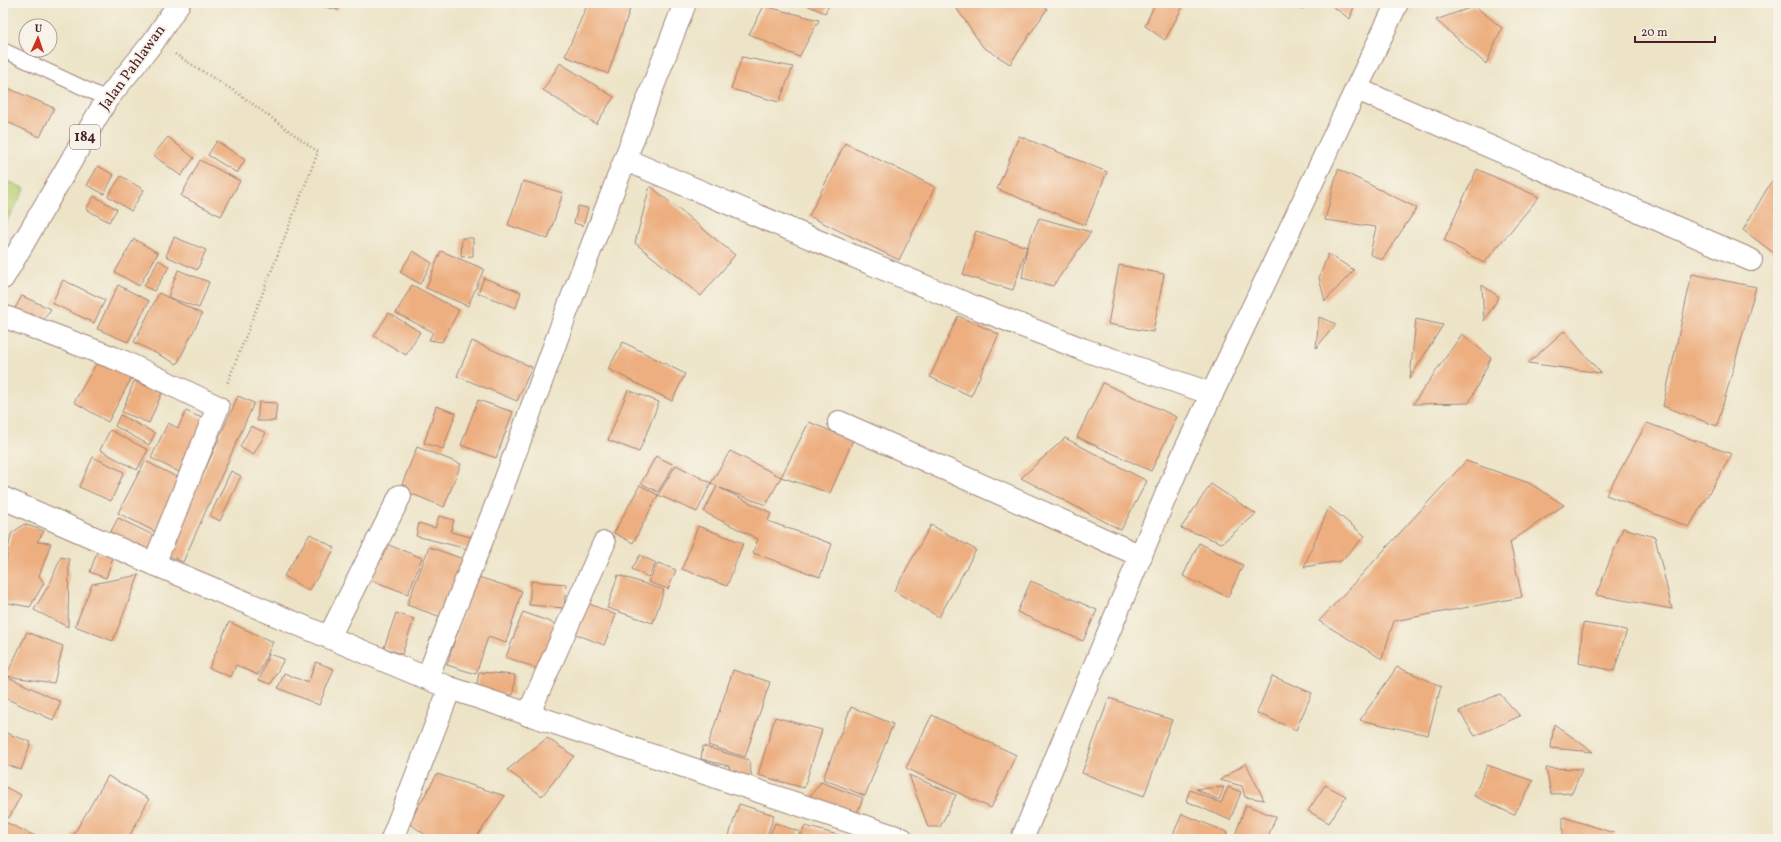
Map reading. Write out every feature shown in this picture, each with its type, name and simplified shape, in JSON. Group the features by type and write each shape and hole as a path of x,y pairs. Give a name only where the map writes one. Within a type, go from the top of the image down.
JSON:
{"street":[{"name":"Jalan Pahlawan","path":"3,278 107,99 154,41 179,3"},
{"path":"427,678 501,493 568,308 685,3"},
{"path":"1022,839 1182,457 1397,3"},
{"path":"1357,89 1751,260"},
{"path":"626,160 974,307 1082,349 1212,394"},
{"path":"3,316 122,361 218,407 154,564"},
{"path":"839,422 1141,556"},
{"path":"329,637 400,496"},
{"path":"3,498 154,564 450,688 902,839"},
{"path":"528,715 604,543"},
{"path":"392,839 450,688"}],"lane":[{"path":"3,50 107,99"}],"path":[{"path":"154,41 240,94 318,152 218,407"}],"green space":[{"path":"3,179 25,189 3,227"}],"building":[{"path":"309,3 340,3 338,10"},
{"path":"588,3 632,3 608,74 565,56"},
{"path":"802,3 830,3 825,13"},
{"path":"953,3 1042,3 1047,9 1010,64 983,47"},
{"path":"1155,3 1173,3 1183,6 1165,40 1145,26"},
{"path":"1289,3 1306,3 1303,9"},
{"path":"1328,3 1355,3 1350,19"},
{"path":"764,6 819,20 799,57 749,34"},
{"path":"1475,6 1502,28 1486,64 1436,20"},
{"path":"742,57 793,67 779,102 731,89"},
{"path":"560,63 614,97 596,124 543,90"},
{"path":"3,86 54,108 40,137 3,120"},
{"path":"1019,136 1107,172 1085,225 997,189"},
{"path":"168,137 194,158 181,176 153,155"},
{"path":"217,141 245,160 237,173 208,155"},
{"path":"845,143 935,187 899,260 809,216"},
{"path":"200,160 240,181 221,216 181,196"},
{"path":"98,166 114,175 104,194 87,185"},
{"path":"1338,169 1417,208 1382,260 1370,254 1376,227 1325,220"},
{"path":"1477,169 1539,197 1484,263 1444,240"},
{"path":"121,176 144,190 131,211 108,196"},
{"path":"523,181 563,193 548,239 508,225"},
{"path":"1771,182 1778,188 1778,256 1743,230"},
{"path":"650,186 735,255 701,296 635,243"},
{"path":"94,196 117,209 109,222 86,209"},
{"path":"578,206 588,208 583,226 574,223"},
{"path":"1039,218 1091,232 1053,286 1022,278 1027,247"},
{"path":"976,231 1027,247 1013,290 963,275"},
{"path":"174,237 206,250 197,270 166,256"},
{"path":"462,238 473,238 473,256 461,257"},
{"path":"134,239 158,253 139,286 115,272"},
{"path":"413,251 432,263 420,284 400,272"},
{"path":"441,251 484,269 468,306 426,288"},
{"path":"1328,254 1354,270 1325,301 1319,278"},
{"path":"159,260 169,267 154,291 144,286"},
{"path":"1119,265 1164,274 1153,332 1108,324"},
{"path":"178,270 209,282 199,308 168,297"},
{"path":"1692,274 1756,287 1717,426 1663,406"},
{"path":"484,278 521,292 516,308 478,293"},
{"path":"63,280 105,300 94,323 52,303"},
{"path":"118,285 149,301 128,342 97,329"},
{"path":"412,285 459,310 442,342 429,340 433,332 396,313"},
{"path":"1482,285 1499,297 1484,321"},
{"path":"159,293 202,314 177,364 134,342"},
{"path":"22,296 51,309 41,323 13,312"},
{"path":"389,313 420,332 406,355 374,336"},
{"path":"958,316 999,334 971,396 930,377"},
{"path":"1319,317 1336,324 1316,348"},
{"path":"1416,319 1443,325 1410,378"},
{"path":"1564,331 1601,373 1528,363"},
{"path":"1462,334 1491,358 1469,403 1413,404"},
{"path":"472,341 532,367 517,401 457,376"},
{"path":"623,342 685,374 672,401 608,369"},
{"path":"99,359 132,377 108,422 74,402"},
{"path":"134,381 162,393 149,423 122,412"},
{"path":"1103,383 1177,417 1151,471 1077,437"},
{"path":"628,390 659,402 639,452 608,440"},
{"path":"238,396 254,403 183,562 167,555"},
{"path":"478,400 513,412 496,458 461,445"},
{"path":"259,402 277,403 275,421 257,421"},
{"path":"436,406 456,413 443,449 424,443"},
{"path":"186,411 204,419 179,472 151,458 168,423 178,428"},
{"path":"120,415 155,433 149,445 115,426"},
{"path":"809,422 853,440 830,493 781,477"},
{"path":"1647,423 1732,454 1689,527 1606,495"},
{"path":"251,426 266,433 253,455 240,447"},
{"path":"110,430 148,450 137,470 100,450"},
{"path":"1065,438 1147,481 1121,530 1021,478"},
{"path":"417,447 461,464 444,507 400,489"},
{"path":"730,451 781,477 766,505 720,488 771,513 768,521 832,544 820,577 753,553 758,539 704,512 717,486 711,483"},
{"path":"656,456 674,465 658,492 641,483"},
{"path":"93,457 124,472 111,501 79,487"},
{"path":"145,461 183,480 156,532 118,513"},
{"path":"1466,461 1529,483 1564,505 1510,542 1522,597 1394,621 1382,659 1319,621"},
{"path":"676,465 711,483 697,512 658,495"},
{"path":"231,471 241,476 220,521 210,516"},
{"path":"1211,484 1256,514 1222,543 1181,528"},
{"path":"640,485 658,495 633,543 614,533"},
{"path":"1329,507 1365,536 1341,561 1304,567"},
{"path":"439,516 454,520 451,532 475,538 472,550 416,536 419,523 435,528"},
{"path":"118,518 159,538 151,554 110,533"},
{"path":"24,524 44,531 37,542 51,543 39,576 44,583 30,607 3,602 3,577 11,534"},
{"path":"931,525 976,550 939,617 894,591"},
{"path":"698,526 743,543 727,586 682,569"},
{"path":"1623,528 1655,537 1672,609 1596,595"},
{"path":"310,534 335,548 309,591 284,576"},
{"path":"381,542 422,558 408,594 366,578"},
{"path":"1199,543 1243,565 1228,597 1183,576"},
{"path":"429,547 469,561 447,619 407,605"},
{"path":"97,552 113,557 106,578 90,572"},
{"path":"640,555 656,563 648,577 632,569"},
{"path":"61,557 69,559 68,627 34,610 51,581"},
{"path":"658,563 676,570 668,589 648,582"},
{"path":"139,575 113,641 75,626 92,584"},
{"path":"618,575 664,590 653,623 607,608"},
{"path":"475,576 522,591 506,643 488,637 476,674 447,665"},
{"path":"531,581 566,584 564,608 529,605"},
{"path":"1031,581 1097,610 1083,641 1017,612"},
{"path":"585,602 616,615 604,645 573,633"},
{"path":"523,612 561,626 544,671 506,657"},
{"path":"396,613 414,619 402,654 384,648"},
{"path":"229,622 273,642 258,675 236,665 231,677 209,668"},
{"path":"1583,623 1627,630 1614,671 1579,663"},
{"path":"27,632 63,646 54,683 6,676"},
{"path":"269,654 284,659 271,684 259,680"},
{"path":"316,662 334,669 319,705 278,688 284,673 308,683"},
{"path":"1397,667 1441,686 1428,735 1360,720"},
{"path":"733,670 770,682 745,757 708,745"},
{"path":"479,672 515,675 513,695 476,691"},
{"path":"6,676 61,702 53,720 3,697 3,681"},
{"path":"1272,676 1312,693 1296,730 1257,713"},
{"path":"1500,694 1520,716 1475,736 1459,711"},
{"path":"1109,698 1172,720 1144,796 1082,773"},
{"path":"851,707 893,724 865,796 823,779"},
{"path":"932,715 1016,755 991,808 906,768"},
{"path":"775,717 822,730 804,788 758,775"},
{"path":"1554,724 1593,752 1551,748"},
{"path":"3,732 31,742 21,770 3,763"},
{"path":"547,738 574,756 542,796 507,770"},
{"path":"703,746 749,760 753,785 731,778 729,766 701,759"},
{"path":"1246,763 1264,800 1245,797 1242,786 1220,780"},
{"path":"1487,765 1533,781 1514,815 1474,796"},
{"path":"1546,768 1582,769 1572,793 1551,794"},
{"path":"437,774 505,796 475,839 431,839 409,823"},
{"path":"909,775 956,795 940,827 928,827"},
{"path":"108,776 149,799 128,839 71,839"},
{"path":"821,782 863,798 856,816 810,796"},
{"path":"1325,785 1346,796 1329,823 1308,811"},
{"path":"3,786 21,795 9,818 3,815"},
{"path":"1224,787 1219,800 1196,789"},
{"path":"1228,787 1241,792 1230,820 1186,801 1190,790 1221,803"},
{"path":"739,804 774,815 766,839 728,839"},
{"path":"1246,805 1276,817 1267,839 1245,839 1235,835"},
{"path":"1182,814 1227,832 1225,839 1171,839"},
{"path":"1563,817 1614,833 1610,839 1563,839"},
{"path":"3,821 37,837 36,839 3,839"},
{"path":"775,823 800,832 797,839 768,839"},
{"path":"805,826 842,836 840,839 800,839"}]}
